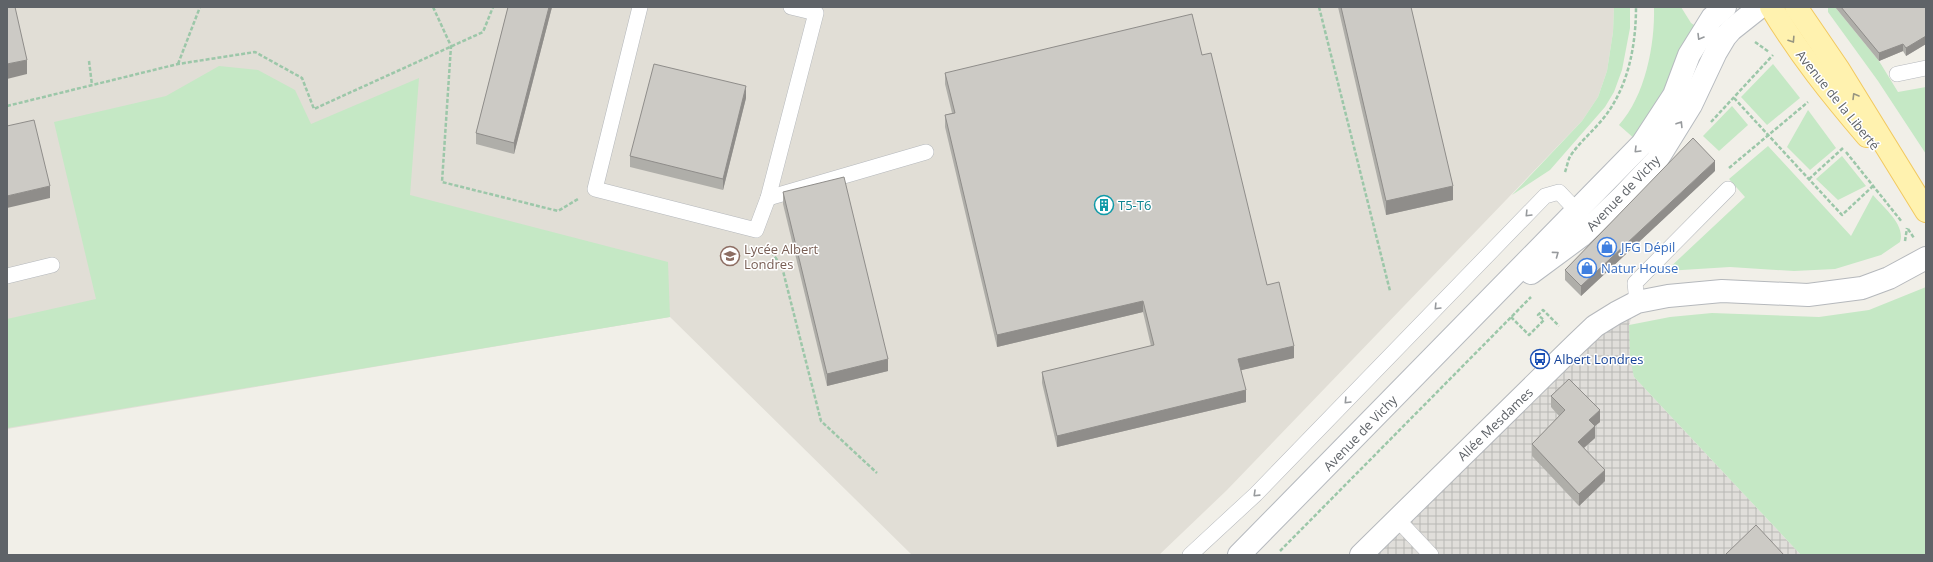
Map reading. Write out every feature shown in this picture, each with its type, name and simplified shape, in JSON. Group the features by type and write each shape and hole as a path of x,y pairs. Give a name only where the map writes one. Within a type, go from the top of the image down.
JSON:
{"main road":[{"name":"Avenue de Vichy","path":"1239,555 1642,144 1674,95 1689,55 1712,18 1725,7"},
{"name":"Avenue de Vichy","path":"1480,310 1581,236 1621,198 1657,160 1691,105 1716,52 1725,37 1731,30 1760,7"},
{"name":"Avenue de la Liberté","path":"1771,7 1792,41 1822,82 1911,189"},
{"name":"Avenue de la Liberté","path":"1796,7 1839,70 1926,212"},
{"name":"Allée Mesdames","path":"1361,555 1595,326 1616,313 1637,302 1668,296 1722,291 1808,295 1862,288 1889,278 1926,258"}],"lane":[{"path":"640,7 595,189 756,230 768,198 816,13 791,7"},
{"path":"1898,74 1926,68"},
{"path":"768,198 926,152"},
{"path":"1637,302 1635,282 1728,189"},
{"path":"1190,555 1256,494 1545,196 1559,192 1577,210 1581,236"},
{"path":"7,276 52,265"},
{"path":"1397,519 1431,555"}],"path":[{"path":"178,64 200,7"},
{"path":"433,7 451,46 442,182 558,211 595,189"},
{"path":"7,106 178,64 254,52 302,78 314,109 483,32 493,7"},
{"path":"1319,7 1390,292"},
{"path":"1559,192 1570,156 1603,119 1618,93 1627,72 1636,26 1636,7"},
{"path":"89,61 92,85"},
{"path":"1734,98 1842,214 1873,186"},
{"path":"1728,169 1808,101"},
{"path":"1809,179 1843,148"},
{"path":"756,230 782,267 821,421 877,473"},
{"path":"1275,555 1532,296"},
{"path":"1511,317 1529,335 1544,320 1538,315 1543,310 1553,319"}],"shaded area":[{"name":"Lycée Albert Londres","path":"7,7 1614,7 1613,32 1607,71 1598,97 1582,121 1227,490 1159,555 912,555 670,317 7,429"},
{"path":"1637,302 1629,325 1634,377 1801,555 1361,555 1397,519"}],"green space":[{"path":"1614,7 1630,7 1630,28 1622,70 1614,92 1605,107 1550,170 1512,195 1582,121 1598,97 1607,71 1613,32"},
{"path":"1654,7 1681,7 1691,23 1697,27 1670,87 1636,140 1619,125 1636,100 1647,70 1653,38"},
{"path":"1828,7 1835,7 1879,61 1898,92 1926,87 1926,154 1878,81 1828,12"},
{"path":"1773,64 1800,98 1767,125 1741,97"},
{"path":"219,66 258,70 295,90 311,124 419,78 410,195 668,262 670,317 7,428 7,319 96,299 54,122 166,96"},
{"path":"1732,106 1748,125 1719,151 1703,136"},
{"path":"1808,110 1836,148 1810,170 1787,147"},
{"path":"1768,146 1851,236 1873,195 1897,223 1900,229 1900,242 1881,255 1835,269 1794,271 1730,267 1666,271 1745,197 1729,179"},
{"path":"1842,156 1866,186 1838,200 1816,179"},
{"path":"1926,287 1926,555 1801,555 1634,377 1630,359 1629,325 1670,317 1712,313 1819,317 1869,310"}],"building":[{"path":"7,7 15,7 27,60 7,64"},
{"path":"508,7 549,7 514,143 476,133"},
{"path":"1341,7 1411,7 1453,186 1386,201"},
{"path":"1841,7 1926,7 1926,36 1906,48 1903,44 1879,53"},
{"name":"T5-T6","path":"1192,14 1202,55 1211,53 1267,285 1279,282 1294,346 1238,359 1246,390 1057,436 1042,372 1154,345 1143,301 997,335 945,115 955,113 945,73"},
{"path":"654,64 746,86 723,179 630,156"},
{"path":"34,120 50,186 7,196 7,126"},
{"path":"1693,138 1715,161 1581,286 1565,270"},
{"path":"844,177 888,359 827,374 783,192"},
{"path":"1569,379 1600,410 1589,420 1595,426 1578,442 1605,470 1579,494 1532,444 1565,410 1551,396"},
{"path":"1756,525 1784,555 1725,555"}],"place":[{"name":"T5-T6","path":"1104,205"},
{"name":"JFG Dépil","path":"1607,247"},
{"name":"Lycée Albert Londres","path":"730,256"},
{"name":"Natur House","path":"1587,268"},
{"name":"Albert Londres","path":"1540,359"}]}
